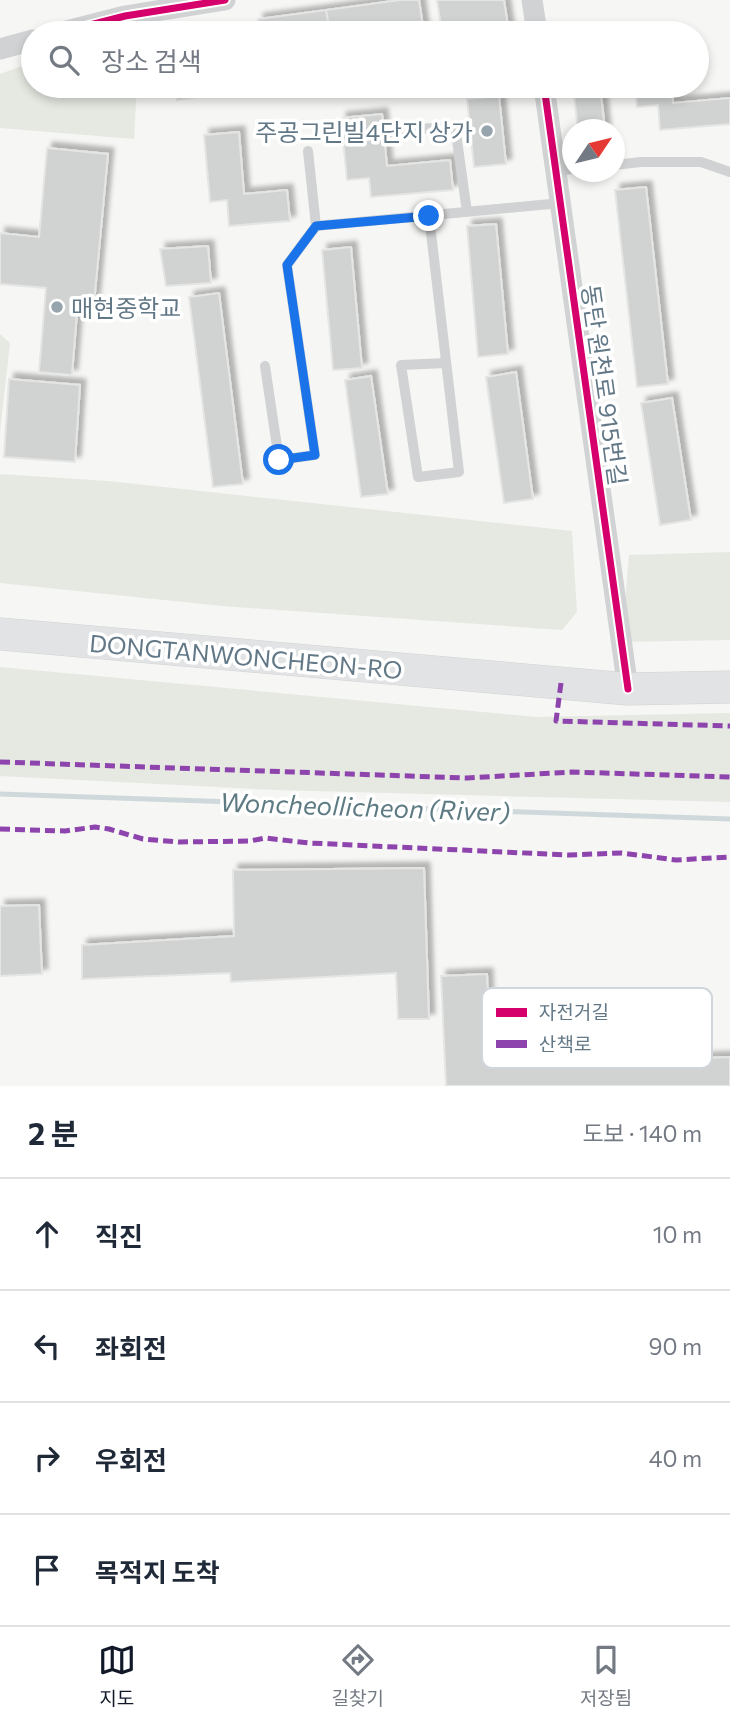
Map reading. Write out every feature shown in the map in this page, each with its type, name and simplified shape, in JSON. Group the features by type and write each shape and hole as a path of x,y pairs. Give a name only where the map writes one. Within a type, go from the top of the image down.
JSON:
{"main road":[{"name":"DONGTANWONCHEON-RO","path":"0,634 628,690 720,689"}],"street":[{"path":"106,21 225,0"},
{"path":"532,0 535,21"},
{"path":"0,49 21,43"},
{"name":"동탄 원천로 915번길","path":"547,98 562,162"},
{"name":"동탄 원천로 915번길","path":"563,182 561,203 628,690"}],"lane":[{"path":"396,131 455,126 467,212"},
{"path":"265,366 279,460 315,455 287,265 316,226 308,150"},
{"path":"625,164 701,162 730,172"},
{"path":"316,226 561,203"},
{"path":"429,216 446,363 458,472 418,477 401,365 446,363"}],"shaded area":[{"path":"21,66 21,98 136,98 134,139 0,128 0,74"},
{"path":"0,334 10,343 0,432"},
{"path":"0,474 108,481 572,531 577,612 562,630 222,606 0,583"},
{"path":"730,552 730,640 622,642 629,555"},
{"path":"0,667 537,717 730,713 730,802 275,790 0,776"}],"building":[{"path":"419,0 422,21 328,21 326,10"},
{"path":"437,0 504,0 507,21 440,21"},
{"path":"326,10 328,21 258,21"},
{"name":"주공그린빌4단지 상가","path":"499,98 506,164 474,167 467,99"},
{"path":"574,98 601,98 604,119 577,119"},
{"path":"636,98 673,98 673,103 730,98 730,124 660,130 658,105 637,107"},
{"path":"382,114 387,166 450,160 453,190 371,197 369,178 347,180 341,118"},
{"path":"239,132 244,194 287,190 290,221 229,226 227,200 210,202 204,135"},
{"path":"47,148 108,154 93,314 77,312 72,375 39,372 46,288 0,284 0,233 39,237"},
{"path":"646,187 668,384 637,387 615,190"},
{"path":"496,224 508,354 478,357 467,226"},
{"path":"208,246 211,283 166,286 160,249"},
{"path":"351,247 362,368 333,370 322,250"},
{"path":"219,293 243,484 213,487 189,297"},
{"path":"516,372 533,499 504,503 486,377"},
{"path":"371,376 388,494 361,497 345,380"},
{"path":"9,379 80,385 75,462 4,457"},
{"path":"672,398 691,520 660,525 641,403"},
{"path":"424,868 429,1019 398,1019 396,973 231,982 230,973 82,979 82,945 234,936 233,870"},
{"path":"39,905 42,974 0,976 0,906"},
{"path":"487,974 488,988 482,988 482,1068 712,1068 712,1058 730,1057 730,1086 446,1086 441,976"}],"waterway":[{"name":"Woncheollicheon (River)","path":"0,794 730,819"}],"marked path":[{"path":"561,683 556,721 730,726"},
{"path":"0,762 467,778 572,772 730,777"},
{"path":"0,829 65,831 95,827 143,839 179,842 250,841 265,838 309,843 568,855 622,853 676,860 730,857"}],"cycle path":[{"path":"106,21 225,0"},
{"path":"546,98 628,689"}],"place":[{"name":"주공그린빌4단지 상가","path":"487,131"},
{"name":"매현중학교","path":"57,307"}],"route":[{"path":"279,460 315,455 287,265 316,226 429,216"}]}
